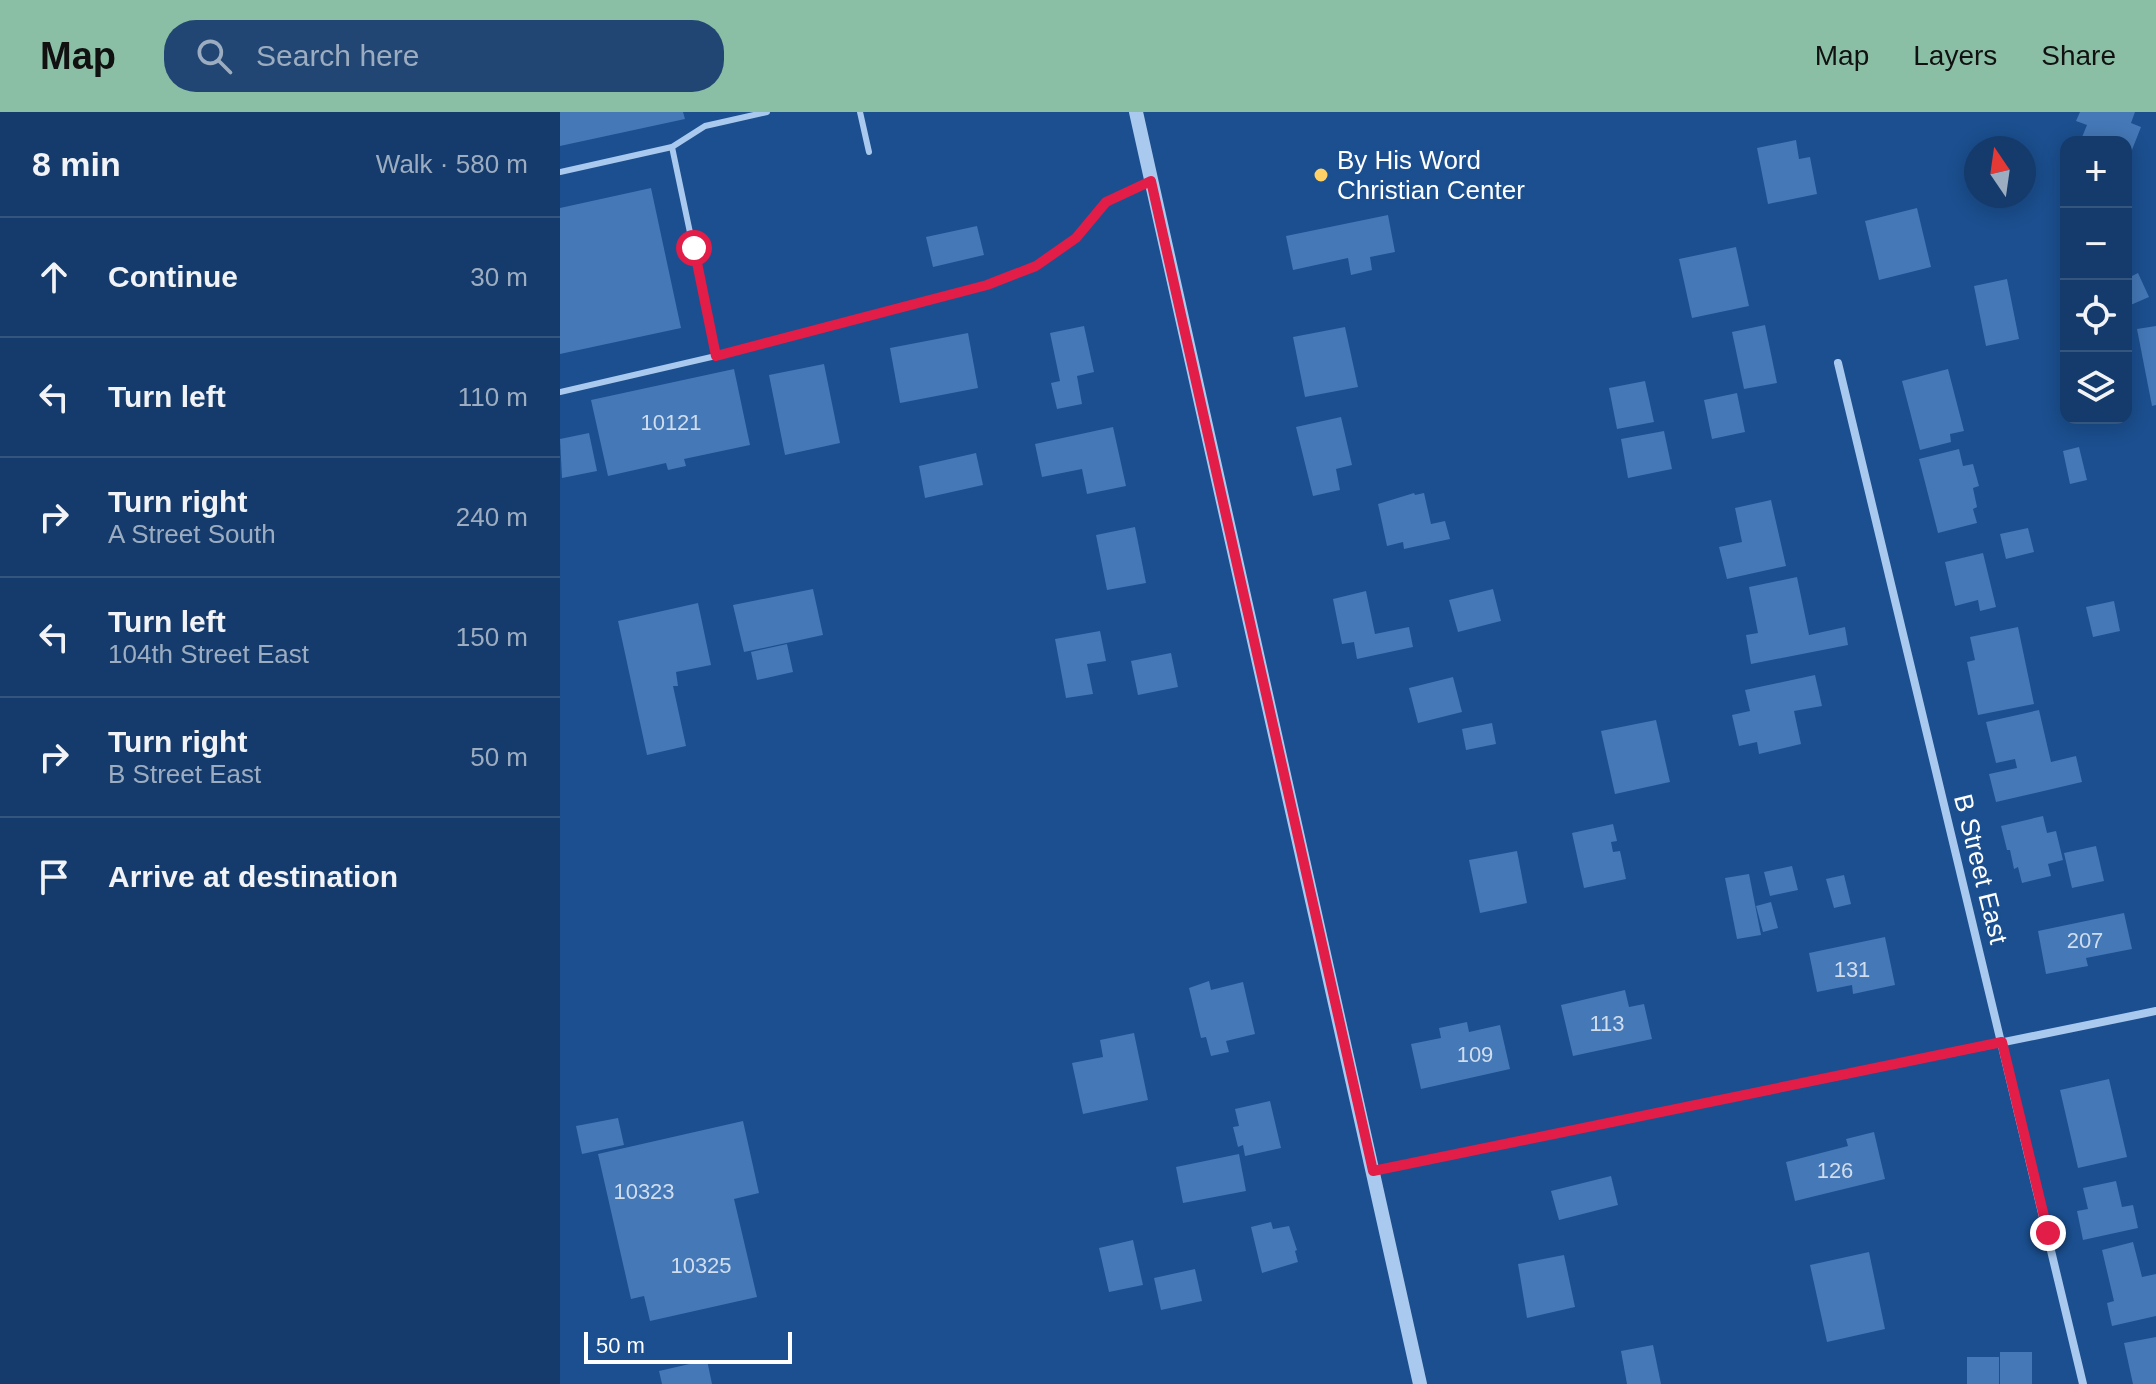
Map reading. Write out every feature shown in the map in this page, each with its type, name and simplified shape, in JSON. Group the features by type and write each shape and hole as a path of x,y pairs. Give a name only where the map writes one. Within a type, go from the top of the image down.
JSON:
{"street":[{"path":"1136,112 1420,1384"},
{"name":"B Street East","path":"1838,363 2083,1384"},
{"path":"1373,1171 2156,1011"}],"lane":[{"path":"560,172 672,147 705,126 767,112"},
{"path":"860,112 869,152"},
{"path":"672,147 716,356"},
{"path":"560,392 716,356 987,285 1036,266 1076,238 1106,202 1151,181"}],"building":[{"path":"560,112 683,112 685,119 560,146"},
{"path":"2080,112 2135,112 2131,123 2141,127 2132,150 2132,136 2082,136 2087,125 2076,121"},
{"path":"1796,140 1799,159 1810,157 1817,194 1768,204 1757,148"},
{"path":"651,188 681,328 560,354 560,208"},
{"path":"1917,208 1931,267 1879,280 1865,221"},
{"path":"1388,215 1395,252 1370,257 1372,270 1351,275 1348,258 1293,270 1286,236"},
{"path":"977,226 984,255 933,267 926,237"},
{"path":"1736,247 1749,306 1692,318 1679,259"},
{"path":"2138,273 2149,297 2132,304 2132,276"},
{"path":"2007,279 2019,339 1986,346 1974,286"},
{"path":"1765,325 1777,383 1744,389 1732,332"},
{"path":"1084,326 1094,372 1077,376 1082,404 1057,409 1051,383 1060,381 1050,333"},
{"path":"2156,326 2156,405 2152,406 2137,329"},
{"path":"1345,327 1358,387 1305,397 1293,337"},
{"path":"968,333 978,388 900,403 890,348"},
{"path":"824,364 840,443 785,455 769,375"},
{"path":"734,369 750,445 684,459 686,466 668,470 666,463 608,476 591,400"},
{"path":"1948,369 1964,431 1950,434 1951,442 1920,450 1902,381"},
{"path":"1645,381 1654,422 1617,429 1609,388"},
{"path":"1737,393 1745,432 1712,439 1704,400"},
{"path":"1341,417 1352,465 1336,469 1340,490 1313,496 1296,427"},
{"path":"1113,427 1126,486 1087,494 1082,469 1042,477 1035,444"},
{"path":"1664,431 1672,469 1628,478 1621,439"},
{"path":"589,433 597,471 562,478 560,439"},
{"path":"2079,447 2087,480 2070,484 2063,451"},
{"path":"1959,449 1963,466 1973,464 1979,486 1973,488 1977,523 1938,533 1919,459"},
{"path":"976,453 983,485 925,498 919,466"},
{"path":"1424,493 1431,524 1445,521 1450,539 1404,549 1403,542 1387,546 1378,504"},
{"path":"1771,500 1786,566 1727,579 1719,547 1742,542 1735,508"},
{"path":"1135,527 1146,583 1107,590 1096,535"},
{"path":"2028,528 2034,552 2006,559 2000,534"},
{"path":"1983,553 1996,607 1980,611 1978,600 1955,606 1945,562"},
{"path":"1797,577 1809,635 1845,627 1848,645 1751,664 1746,635 1758,633 1749,587"},
{"path":"813,589 823,635 744,652 733,605"},
{"path":"1493,589 1501,621 1458,632 1449,600"},
{"path":"1366,591 1375,634 1409,627 1413,647 1357,659 1354,642 1342,644 1333,599"},
{"path":"2114,601 2120,631 2093,637 2086,607"},
{"path":"698,603 711,665 676,672 678,686 673,686 686,746 647,755 618,621"},
{"path":"2018,627 2034,704 1978,715 1967,662 1975,660 1970,637"},
{"path":"1100,631 1106,661 1087,664 1093,694 1066,698 1055,639"},
{"path":"787,644 793,672 757,680 751,652"},
{"path":"1171,653 1178,687 1138,695 1131,661"},
{"path":"1815,675 1822,706 1794,711 1801,744 1759,754 1757,742 1739,746 1732,715 1750,711 1745,690"},
{"path":"1453,677 1462,712 1418,723 1409,688"},
{"path":"2039,710 2051,762 2076,756 2082,782 1996,802 1989,774 2017,768 2015,759 1996,763 1986,722"},
{"path":"1656,720 1670,782 1615,794 1601,731"},
{"path":"1492,723 1496,744 1466,750 1462,729"},
{"path":"2043,816 2047,833 2056,831 2063,860 2048,864 2051,876 2022,883 2018,867 2014,869 2010,850 2007,850 2001,826"},
{"path":"1613,824 1617,841 1611,842 1613,852 1620,851 1626,879 1584,888 1572,833"},
{"path":"2096,846 2104,881 2072,888 2064,853"},
{"path":"1517,851 1527,903 1480,913 1469,860"},
{"path":"1792,866 1798,890 1770,896 1764,872"},
{"path":"1749,874 1761,935 1737,939 1725,878"},
{"path":"1844,875 1851,904 1834,908 1826,879"},
{"path":"1771,902 1778,928 1763,932 1756,906"},
{"path":"2124,913 2132,949 2086,958 2088,966 2046,974 2038,931"},
{"path":"1885,937 1895,985 1853,994 1852,985 1817,992 1809,953"},
{"path":"1209,981 1211,990 1243,982 1255,1034 1226,1041 1229,1052 1211,1056 1206,1037 1201,1038 1189,988"},
{"path":"1625,990 1629,1007 1644,1004 1652,1039 1573,1056 1561,1005"},
{"path":"1467,1022 1469,1032 1500,1025 1510,1069 1421,1089 1411,1044 1441,1038 1439,1028"},
{"path":"1134,1033 1148,1100 1083,1114 1072,1063 1103,1057 1100,1040"},
{"path":"2109,1079 2127,1157 2078,1168 2060,1090"},
{"path":"1270,1101 1281,1148 1245,1156 1243,1145 1238,1147 1233,1127 1239,1126 1235,1109"},
{"path":"618,1118 624,1145 582,1154 576,1126"},
{"path":"743,1121 759,1193 734,1199 757,1297 650,1321 644,1296 631,1299 598,1154"},
{"path":"1874,1132 1885,1179 1795,1201 1786,1162 1848,1146 1846,1139"},
{"path":"1239,1154 1246,1191 1183,1203 1176,1167"},
{"path":"1611,1176 1618,1205 1559,1220 1551,1191"},
{"path":"2116,1181 2122,1207 2133,1205 2138,1228 2083,1240 2077,1211 2088,1209 2083,1188"},
{"path":"1271,1222 1273,1229 1289,1226 1298,1262 1262,1273 1251,1227"},
{"path":"1133,1240 1143,1285 1109,1292 1099,1248"},
{"path":"2133,1242 2142,1277 2156,1274 2156,1316 2112,1326 2107,1303 2114,1301 2102,1250"},
{"path":"1869,1252 1885,1329 1827,1342 1810,1265"},
{"path":"1564,1255 1575,1307 1527,1318 1518,1264"},
{"path":"1195,1269 1202,1301 1161,1310 1154,1278"},
{"path":"2156,1337 2156,1384 2133,1384 2124,1343"},
{"path":"1653,1345 1661,1384 1627,1384 1621,1351"},
{"path":"2000,1352 2032,1352 2032,1384 2000,1384"},
{"path":"1967,1357 1999,1357 1999,1384 1967,1384"},
{"path":"707,1360 712,1384 662,1384 659,1371"}],"place":[{"name":"By His Word Christian Center","path":"1321,175"}],"route":[{"path":"694,248 716,356 987,285 1036,266 1076,238 1106,202 1151,181 1373,1171 2002,1042 2048,1233"}]}
